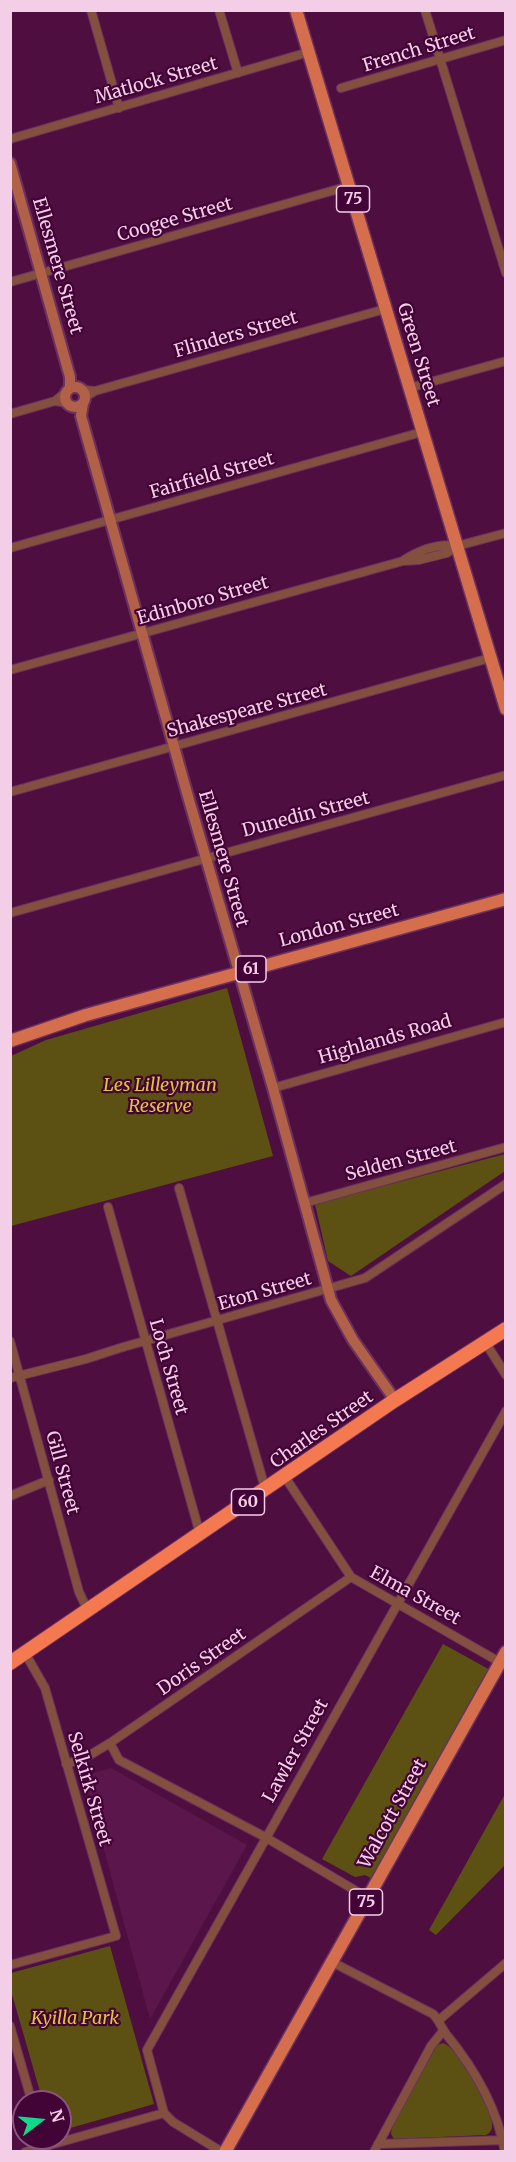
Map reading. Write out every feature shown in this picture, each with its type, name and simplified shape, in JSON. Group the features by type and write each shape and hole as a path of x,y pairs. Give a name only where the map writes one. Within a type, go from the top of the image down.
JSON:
{"highway":[{"name":"Charles Street","path":"10,1663 395,1401 506,1329"}],"main road":[{"name":"Green Street","path":"296,10 490,658 502,686 506,709"},
{"name":"London Street","path":"10,1041 86,1015 506,900"},
{"name":"Walcott Street","path":"224,2151 504,1659"}],"street":[{"path":"91,10 119,108"},
{"path":"219,10 238,73"},
{"path":"425,10 506,273"},
{"name":"French Street","path":"341,88 506,40"},
{"name":"Matlock Street","path":"10,138 309,51"},
{"name":"Ellesmere Street","path":"10,164 77,393 81,416 142,634 273,1088 328,1289 334,1308 353,1340 395,1401"},
{"name":"Coogee Street","path":"10,282 348,186"},
{"name":"Flinders Street","path":"10,414 77,393 385,309"},
{"path":"409,388 506,361"},
{"name":"Fairfield Street","path":"10,548 422,432"},
{"name":"Edinboro Street","path":"10,670 403,561 415,553 445,544 457,546 506,533"},
{"name":"Shakespeare Street","path":"10,792 490,658"},
{"name":"Dunedin Street","path":"10,913 506,775"},
{"name":"Highlands Road","path":"273,1088 506,1022"},
{"name":"Selden Street","path":"305,1203 506,1147"},
{"name":"Eton Street","path":"10,1378 86,1359 145,1340 351,1283 376,1272 506,1184"},
{"path":"179,1188 262,1477 268,1489"},
{"name":"Loch Street","path":"108,1207 200,1535"},
{"name":"Gill Street","path":"10,1341 79,1592 88,1611"},
{"path":"485,1342 506,1374"},
{"name":"Lawler Street","path":"164,2113 147,2050 396,1603 506,1411"},
{"name":"Elma Street","path":"285,1477 351,1577 504,1659"},
{"path":"10,1496 49,1480"},
{"name":"Doris Street","path":"66,1764 85,1758 110,1743 351,1577"},
{"name":"Selkirk Street","path":"10,1965 116,1936 45,1688 25,1653"},
{"path":"110,1743 119,1760 265,1837 368,1898"},
{"path":"332,1962 433,2014 439,2020 443,2031 473,2069 484,2090 504,2140 505,2151"},
{"path":"439,2020 506,1963"},
{"path":"10,2026 29,2090"},
{"path":"376,2148 431,2046 443,2031"},
{"path":"72,2138 164,2113 173,2122 224,2151"},
{"path":"376,2148 504,2140"}],"shaded area":[{"path":"111,1768 247,1845 150,2019 84,1776"}],"green space":[{"name":"Les Lilleyman Reserve","path":"227,988 273,1156 11,1226 11,1056 46,1040"},
{"path":"505,1154 505,1171 351,1276 328,1261 315,1204"},
{"path":"443,1644 492,1671 375,1880 365,1875 355,1877 322,1859"},
{"path":"505,1794 505,1865 436,1935 429,1930"},
{"name":"Kyilla Park","path":"110,1946 154,2104 72,2128 72,2090 40,2090 11,1991 11,1973"},
{"path":"443,2043 458,2056 475,2081 492,2120 491,2130 486,2135 394,2139 391,2134 392,2127 437,2045"}]}
